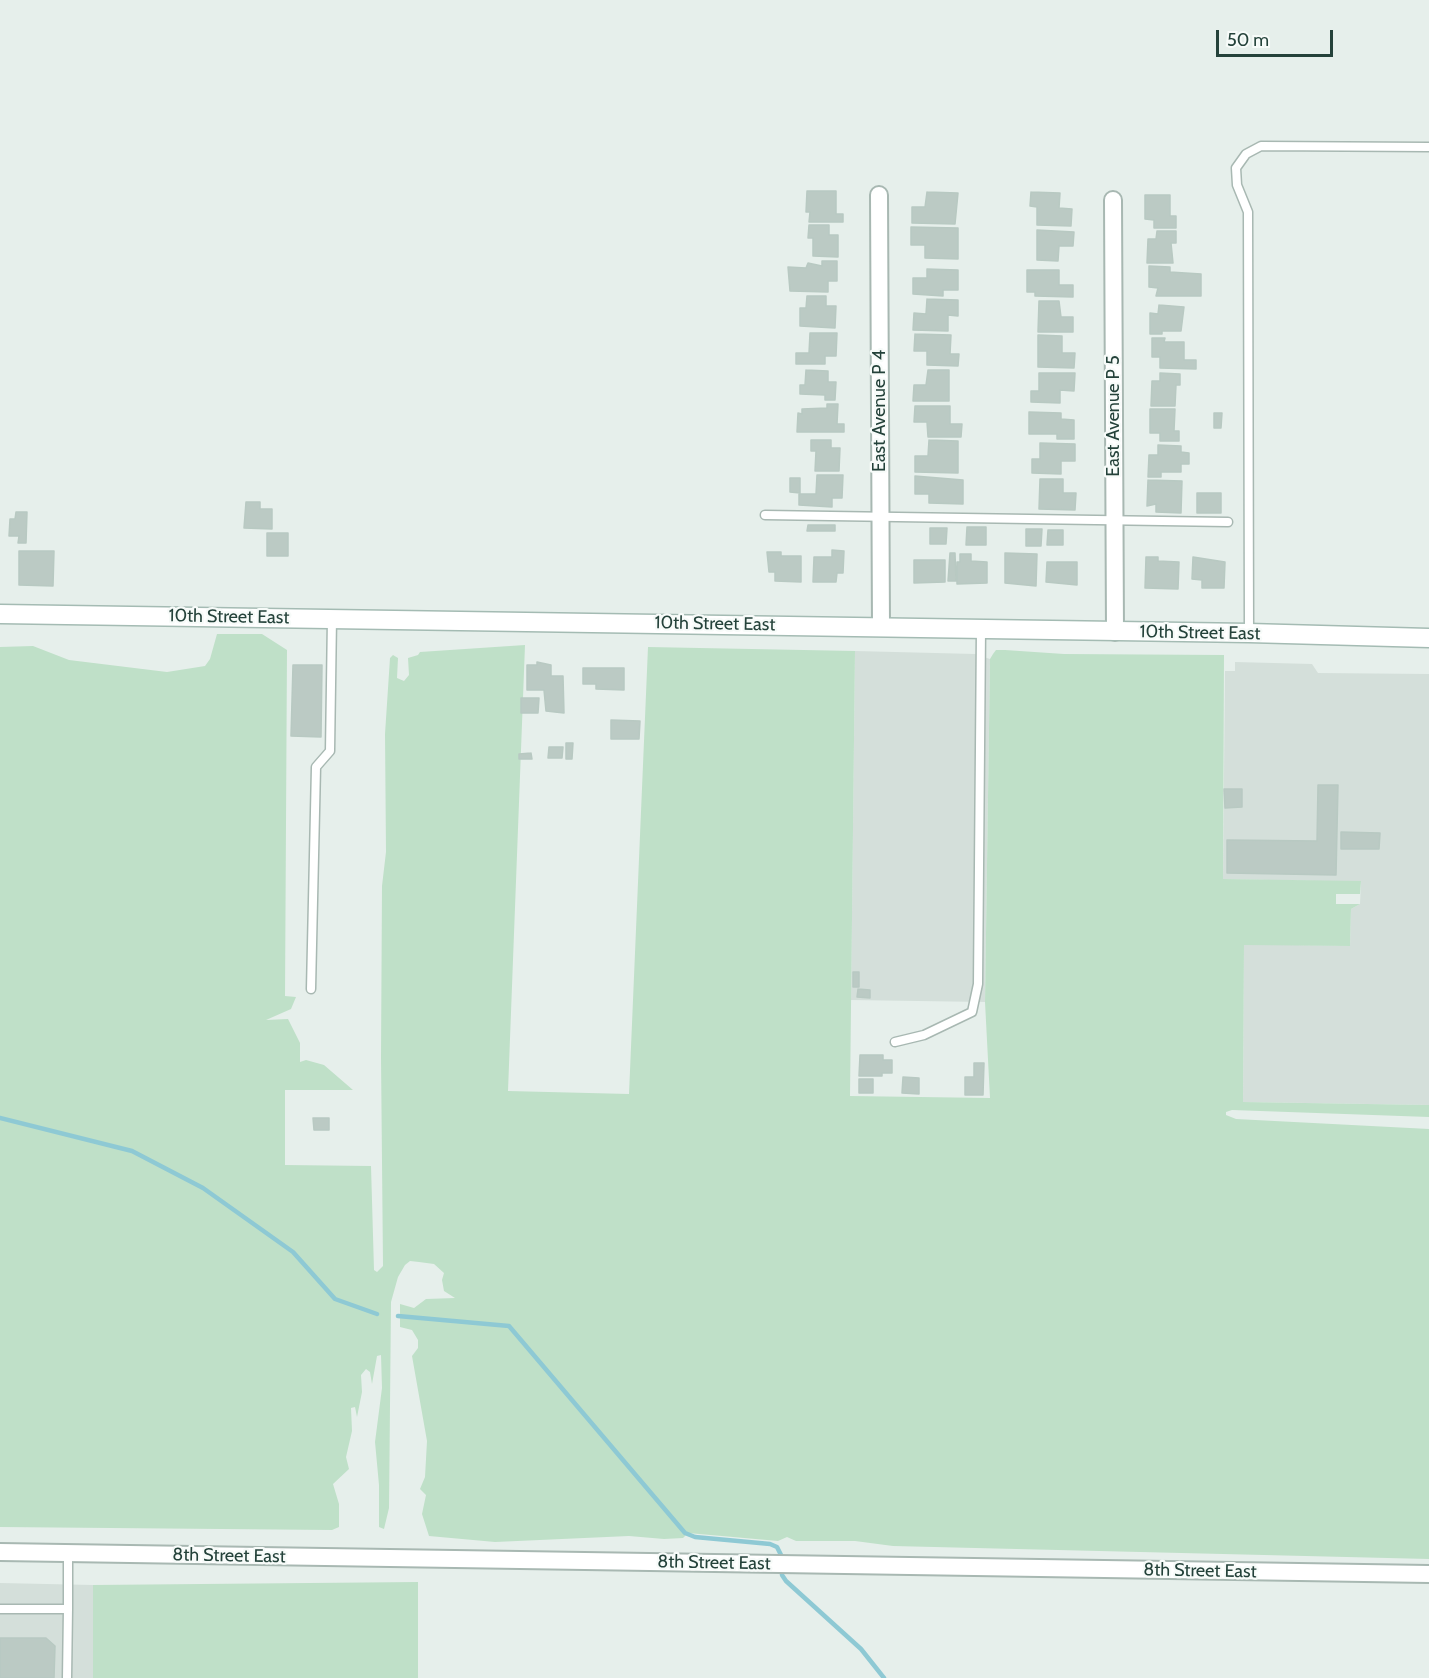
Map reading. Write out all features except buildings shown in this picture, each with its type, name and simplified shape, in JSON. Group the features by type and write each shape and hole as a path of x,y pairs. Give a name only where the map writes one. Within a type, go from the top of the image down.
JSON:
{"main road":[{"name":"10th Street East","path":"0,614 1249,633 1429,638"}],"street":[{"name":"East Avenue P 4","path":"879,195 881,627"},
{"name":"East Avenue P 5","path":"1113,200 1115,632"},
{"name":"8th Street East","path":"0,1552 1429,1574"}],"lane":[{"path":"1249,633 1248,212 1238,185 1236,168 1246,154 1261,146 1429,147"},
{"path":"765,515 1228,522"},
{"path":"311,989 316,767 330,751 332,618"},
{"path":"895,1042 924,1035 964,1018 972,1012 978,984 981,629"},
{"path":"68,1553 68,1678"},
{"path":"0,1609 68,1609"}],"shaded area":[{"path":"855,651 975,654 990,659 985,1002 851,1000"},
{"path":"1235,662 1312,664 1318,673 1429,674 1429,1105 1243,1102 1244,944 1350,946 1351,909 1360,904 1361,882 1223,879 1225,671 1235,671"},
{"path":"0,1583 93,1585 93,1678 0,1678"}],"green space":[{"path":"217,634 262,634 287,650 285,996 296,997 291,1009 266,1020 288,1019 300,1043 300,1062 306,1060 324,1065 353,1090 285,1090 285,1165 371,1166 374,1270 377,1272 383,1266 381,1057 382,886 386,852 385,734 390,658 393,655 398,658 397,678 404,681 409,675 408,658 420,652 525,645 508,1091 629,1094 648,647 855,651 850,1096 990,1098 985,1002 990,659 996,650 1064,654 1224,655 1223,879 1361,881 1360,894 1336,894 1336,904 1360,904 1351,909 1350,946 1244,945 1243,1102 1429,1105 1429,1117 1232,1110 1226,1112 1226,1115 1236,1119 1429,1129 1429,1559 893,1546 855,1541 796,1541 787,1537 778,1541 688,1533 683,1538 664,1539 629,1536 495,1542 429,1536 422,1514 426,1495 420,1489 425,1477 427,1441 412,1356 418,1348 418,1340 412,1330 400,1327 400,1304 414,1308 426,1299 455,1298 444,1291 442,1280 444,1273 434,1264 410,1261 398,1277 391,1302 389,1508 384,1529 379,1527 379,1485 375,1442 382,1388 381,1355 377,1356 372,1384 370,1372 366,1369 361,1375 362,1392 357,1417 355,1407 351,1408 352,1431 346,1457 349,1469 333,1484 339,1504 339,1527 332,1530 0,1527 0,647 33,646 69,660 167,672 205,666 210,659"},
{"path":"418,1582 418,1678 93,1678 93,1585"}],"waterway":[{"path":"0,1118 132,1151 203,1188 293,1252 335,1299 377,1314"},
{"path":"398,1316 509,1326 685,1533 695,1537 770,1544 777,1547 781,1555 782,1575 786,1581 861,1649 884,1678"}]}
